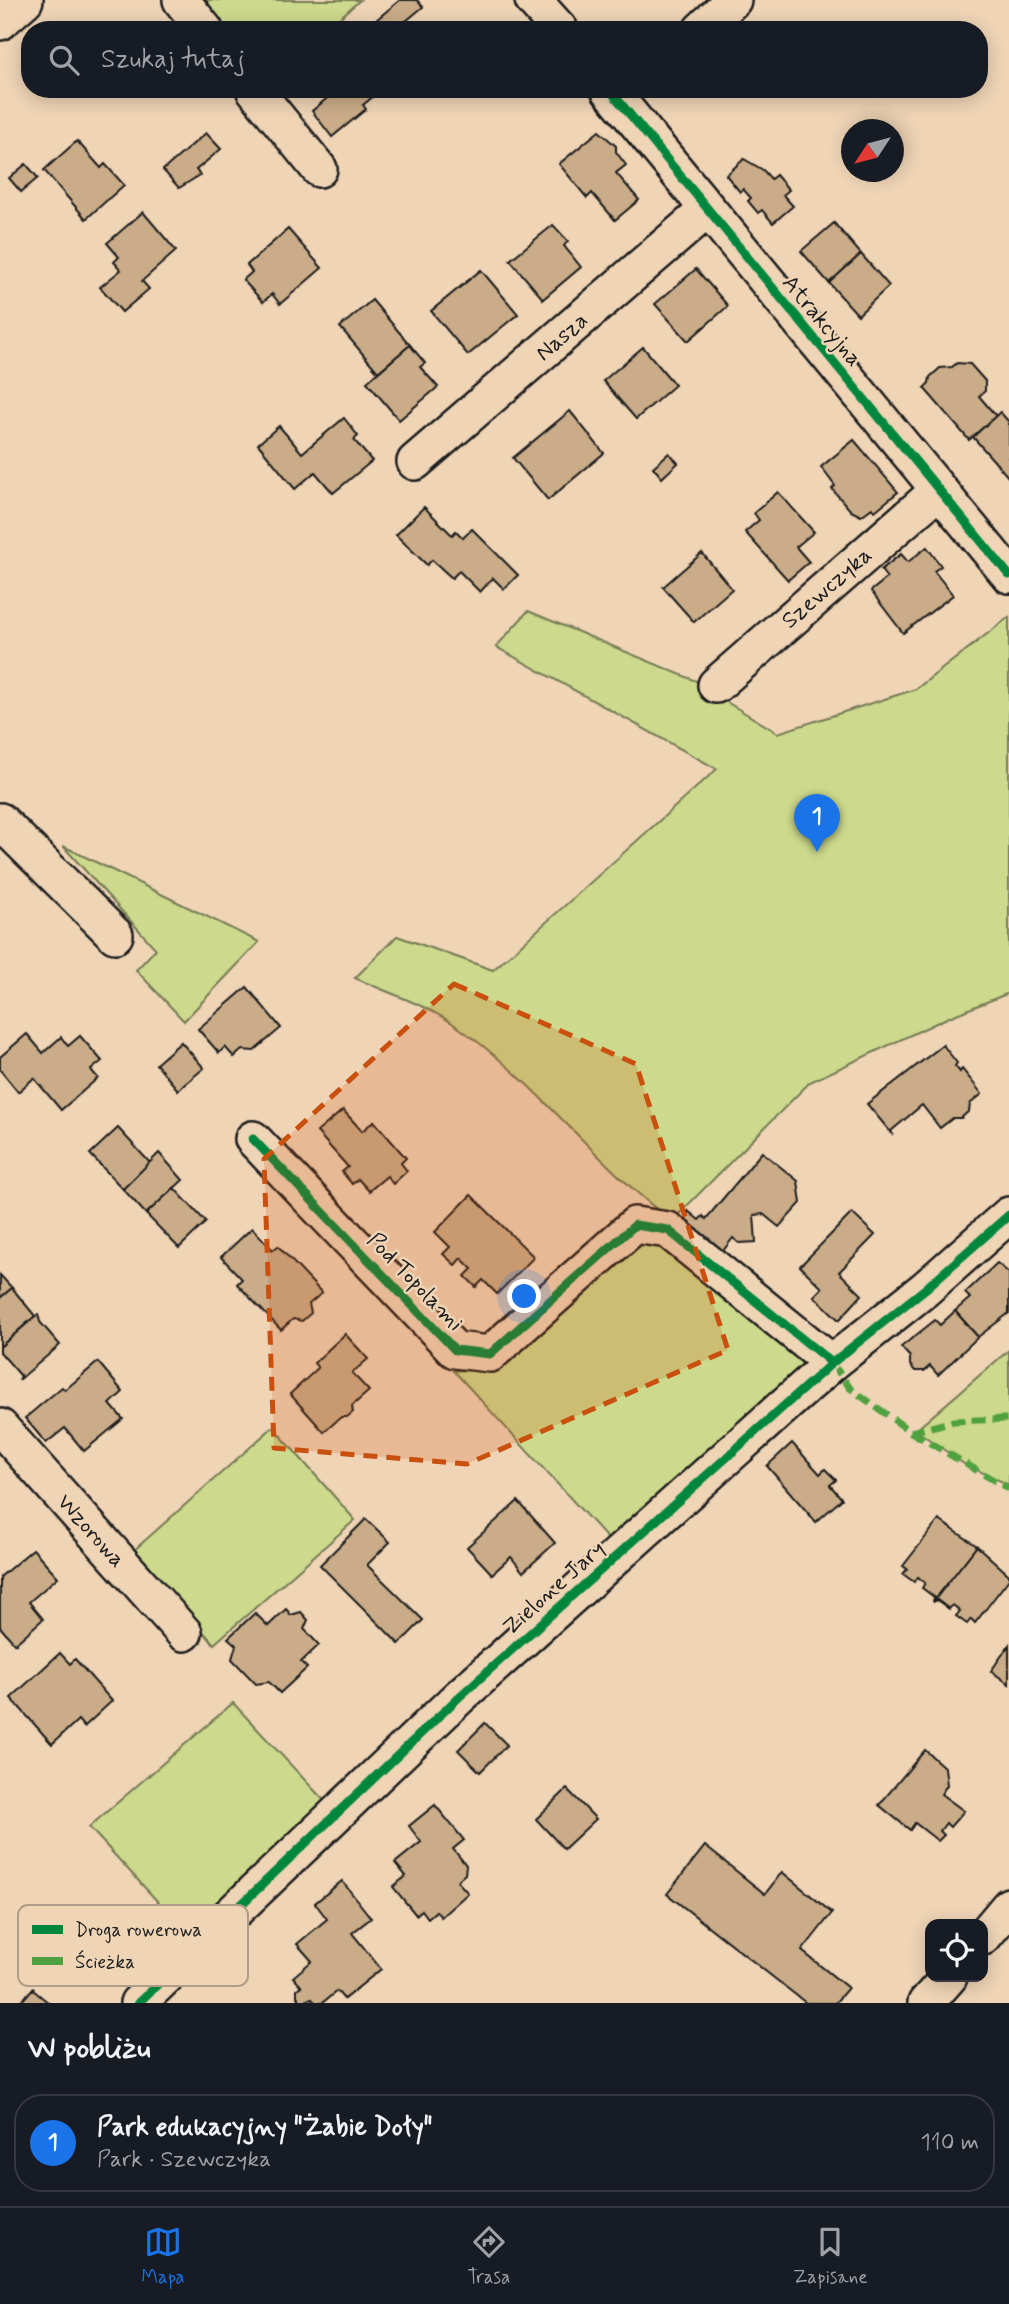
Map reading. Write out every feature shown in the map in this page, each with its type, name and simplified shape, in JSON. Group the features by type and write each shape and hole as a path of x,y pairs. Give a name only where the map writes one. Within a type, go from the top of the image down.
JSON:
{"street":[{"path":"0,22 25,0"},
{"path":"181,0 198,21"},
{"path":"533,0 552,21"},
{"path":"711,21 733,0"},
{"path":"261,98 320,169"},
{"name":"Atrakcyjna","path":"624,98 707,210 1009,575"},
{"name":"Nasza","path":"415,463 707,210"},
{"name":"Szewczyka","path":"716,685 938,491"},
{"path":"0,821 115,935"},
{"name":"Pod Topolami","path":"253,1139 456,1350 490,1354 635,1225 668,1230 832,1363"},
{"name":"Zielone Jary","path":"241,1905 459,1697 832,1363 925,1289 1009,1215"},
{"name":"Wzorowa","path":"0,1427 184,1633"},
{"path":"988,1931 1009,1906"},
{"path":"926,2003 945,1982"},
{"name":"Zielone Jary","path":"138,2003 156,1986"}],"highlighted area":[{"path":"454,984 636,1064 728,1350 467,1464 274,1448 264,1159"}],"green space":[{"path":"360,0 336,21 219,21 203,2"},
{"path":"528,611 701,683 720,698 778,733 916,689 1009,617 1009,993 949,1017 810,1082 672,1221 616,1173 482,1045 429,1010 355,978 397,936 493,970 717,769 496,647"},
{"path":"63,846 259,942 184,1021 136,970 156,949"},
{"path":"669,1240 808,1361 617,1549 454,1371 491,1368 636,1243"},
{"path":"1009,1350 1009,1485 964,1464 916,1430"},
{"path":"273,1427 355,1520 214,1644 133,1551"},
{"path":"233,1703 330,1807 229,1905 161,1905 89,1827"}],"building":[{"path":"400,0 417,0 423,7 406,21 375,21"},
{"path":"327,98 371,98 363,105 366,109 332,137 312,111"},
{"path":"599,131 616,146 616,152 626,165 616,173 639,200 615,220 592,193 587,198 559,164"},
{"path":"206,133 221,149 196,170 200,175 179,188 163,170"},
{"path":"77,141 101,168 105,164 124,185 86,219 44,170"},
{"path":"744,159 763,170 771,179 776,175 789,190 783,195 793,206 773,223 762,210 758,213 748,201 751,198 743,189 740,192 726,175"},
{"path":"26,164 38,178 21,192 9,178"},
{"path":"143,212 176,251 142,281 149,289 122,312 100,287 121,270 114,262 119,257 107,243"},
{"path":"834,223 861,254 829,283 801,251"},
{"path":"553,225 568,241 564,246 581,267 543,299 510,260"},
{"path":"288,229 322,268 280,304 272,294 263,302 243,280 252,272 247,265"},
{"path":"861,254 889,286 858,315 829,283"},
{"path":"696,269 728,306 688,341 655,304"},
{"path":"481,270 518,314 468,355 431,311"},
{"path":"372,300 410,345 378,372 340,327"},
{"path":"410,345 425,363 420,367 438,387 399,420 367,382"},
{"path":"643,347 675,385 636,419 603,381"},
{"path":"957,363 970,364 985,381 985,391 979,396 996,416 969,440 924,388 930,377 940,368 952,367"},
{"path":"570,411 604,453 548,500 513,458"},
{"path":"1000,412 1009,422 1009,478 973,437"},
{"path":"344,418 358,436 354,440 372,461 333,493 315,472 295,489 258,444 279,426 302,453"},
{"path":"854,440 898,492 875,511 872,508 861,516 851,511 832,489 835,486 821,467"},
{"path":"669,453 678,463 662,478 653,467"},
{"path":"778,492 814,532 796,547 809,562 788,580 745,532 759,520 754,513"},
{"path":"424,507 452,535 456,531 463,538 472,529 518,575 504,589 493,578 480,592 459,571 452,578 432,560 427,565 396,535"},
{"path":"927,547 941,566 934,571 953,595 903,633 871,591 887,578 881,570 901,554 908,562"},
{"path":"702,553 732,589 694,622 663,587"},
{"path":"247,987 281,1028 254,1051 242,1050 234,1057 225,1047 219,1053 198,1029"},
{"path":"27,1034 43,1053 61,1037 68,1046 80,1036 102,1061 91,1070 98,1078 61,1110 34,1078 18,1092 0,1070 0,1057"},
{"path":"181,1042 204,1068 178,1090 156,1064"},
{"path":"943,1045 957,1063 955,1066 960,1072 962,1069 982,1094 970,1104 969,1111 961,1118 953,1118 940,1128 922,1105 891,1131 893,1135 867,1104"},
{"path":"343,1110 362,1131 374,1121 406,1158 401,1163 407,1171 393,1184 387,1176 369,1191 358,1179 352,1184 342,1172 348,1167 317,1132"},
{"path":"118,1128 151,1164 123,1189 90,1154"},
{"path":"762,1152 798,1181 801,1203 779,1227 763,1214 754,1215 756,1242 739,1243 733,1238 722,1252 685,1222 688,1211 699,1220 703,1216 706,1219"},
{"path":"159,1153 183,1180 146,1214 123,1189"},
{"path":"174,1188 206,1222 179,1248 146,1214"},
{"path":"471,1195 534,1257 497,1294 483,1280 476,1287 465,1276 472,1269 461,1258 455,1265 443,1254 450,1247 435,1232"},
{"path":"852,1213 875,1235 839,1272 862,1295 839,1320 814,1296 822,1288 800,1266"},
{"path":"252,1228 273,1250 278,1246 322,1293 309,1304 311,1313 302,1321 293,1319 281,1330 237,1284 242,1279 221,1257"},
{"path":"997,1263 1009,1273 1009,1313 978,1337 955,1311 970,1298 965,1293"},
{"path":"0,1275 12,1288 0,1298"},
{"path":"12,1288 35,1316 0,1347 0,1298"},
{"path":"955,1311 978,1337 938,1375 930,1366 924,1371 915,1371 910,1365 910,1357 901,1347 935,1320 940,1325"},
{"path":"38,1314 40,1322 60,1345 19,1380 21,1376 0,1352 0,1347"},
{"path":"345,1334 368,1359 352,1373 369,1391 352,1406 353,1412 347,1417 341,1417 324,1432 290,1394 318,1368 314,1363"},
{"path":"98,1362 123,1392 110,1404 123,1419 84,1451 65,1428 46,1443 25,1418 62,1387 65,1390"},
{"path":"792,1443 820,1474 825,1469 836,1480 830,1485 842,1499 816,1522 767,1466"},
{"path":"518,1501 555,1543 523,1572 511,1557 492,1574 467,1547"},
{"path":"366,1519 390,1542 367,1565 423,1620 399,1644 320,1565"},
{"path":"939,1520 977,1546 933,1602 934,1597 922,1588 925,1583 918,1577 914,1582 903,1574 907,1569 903,1566"},
{"path":"977,1546 1009,1575 1009,1579 975,1623 971,1619 967,1624 956,1616 960,1611 953,1605 949,1609 937,1600 933,1602"},
{"path":"33,1549 58,1577 29,1602 43,1619 15,1644 0,1627 0,1577"},
{"path":"286,1609 291,1615 301,1612 308,1620 304,1629 319,1645 301,1662 307,1668 280,1693 269,1682 256,1684 232,1659 236,1645 228,1638 255,1613 268,1626"},
{"path":"1009,1645 1009,1684 991,1671"},
{"path":"60,1653 70,1664 75,1659 112,1701 84,1727 78,1720 52,1744 11,1698"},
{"path":"485,1723 507,1745 480,1772 458,1750"},
{"path":"925,1750 945,1768 947,1785 941,1794 964,1811 950,1827 946,1823 940,1831 944,1835 938,1841 915,1823 910,1830 879,1805"},
{"path":"567,1789 596,1819 564,1849 536,1819"},
{"path":"435,1805 464,1840 453,1849 466,1865 465,1874 457,1881 468,1893 441,1917 436,1911 428,1918 422,1910 416,1915 393,1887 406,1876 395,1863 421,1842 409,1826"},
{"path":"705,1846 765,1894 782,1872 832,1913 802,1951 848,1988 835,2003 806,2003 667,1894"},
{"path":"342,1881 371,1918 352,1933 381,1969 344,1999 337,1991 322,2003 316,2003 311,1998 302,2003 297,1996 297,1989 301,1986 293,1977 312,1961 297,1944 327,1919 315,1903"},
{"path":"34,1987 33,1990 49,2003 20,2003"}],"marked path":[{"path":"832,1363 850,1388 911,1432 954,1421 1009,1419"},
{"path":"911,1432 1009,1489"}],"cycle path":[{"path":"616,98 1009,575"},
{"path":"253,1139 455,1350 490,1354 635,1225 668,1230 832,1363"},
{"path":"241,1905 459,1697 832,1363 925,1289 1009,1215"},
{"path":"138,2003 156,1986"}],"place":[{"name":"Park edukacyjny \"Żabie Doły\"","path":"817,852"}]}
